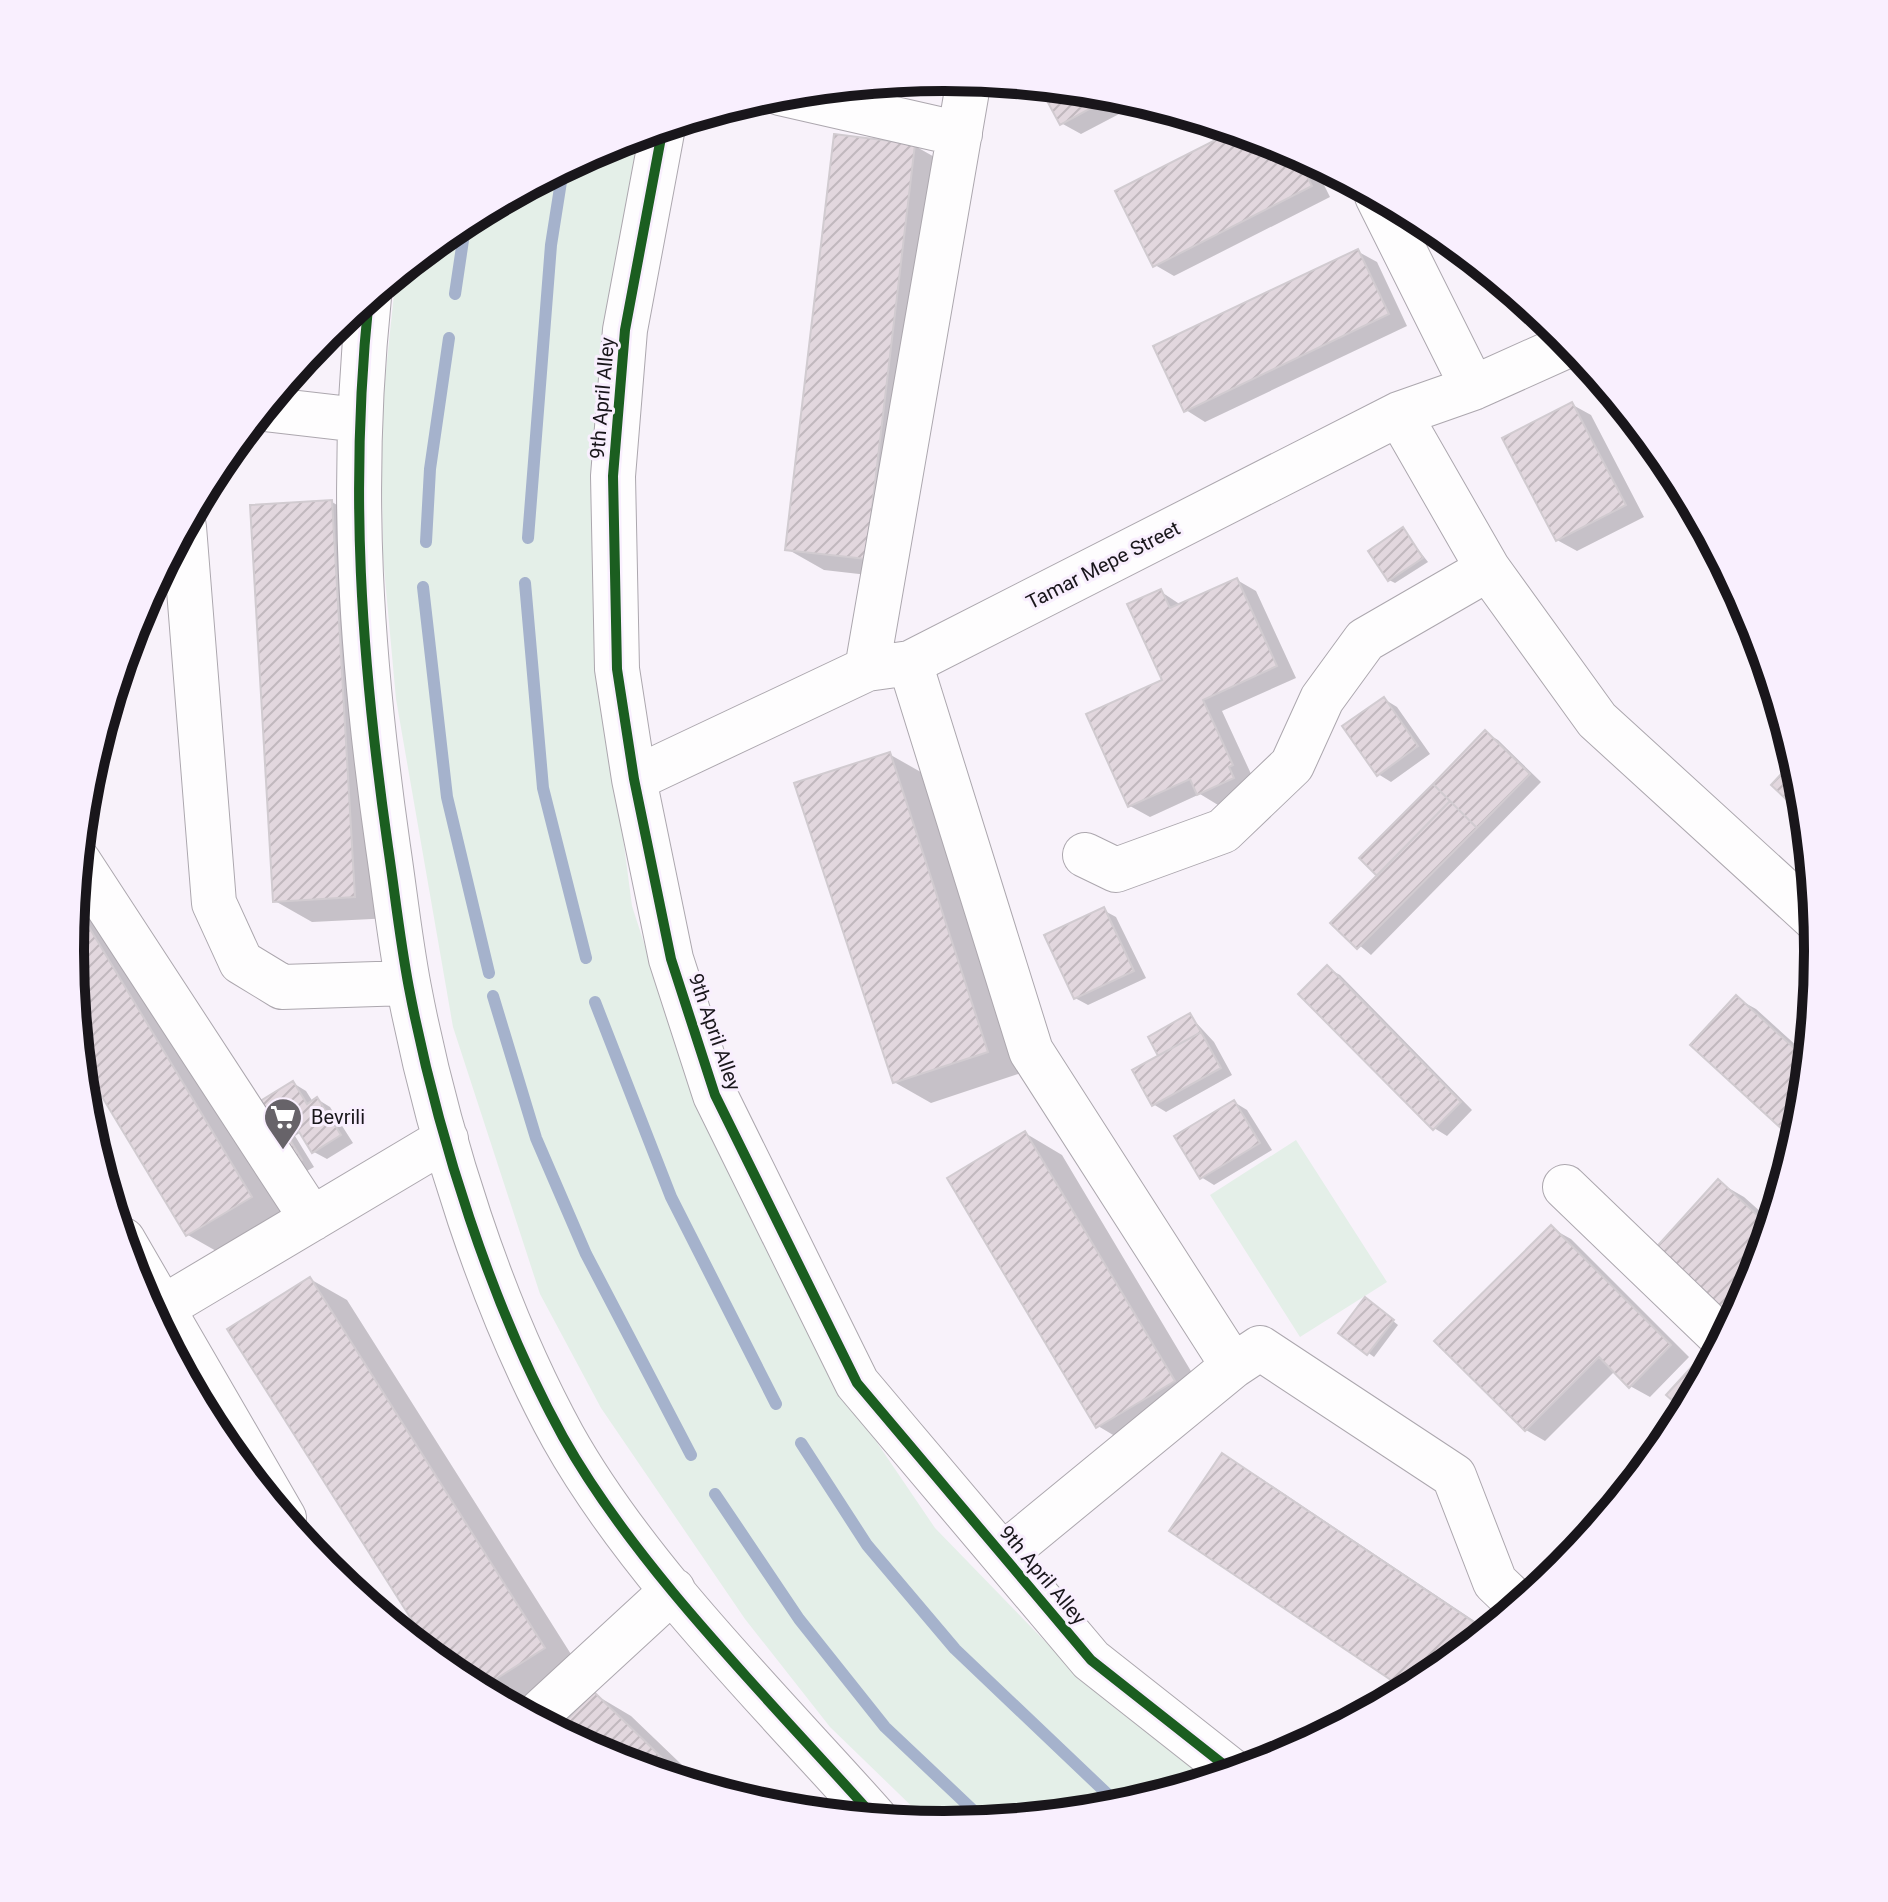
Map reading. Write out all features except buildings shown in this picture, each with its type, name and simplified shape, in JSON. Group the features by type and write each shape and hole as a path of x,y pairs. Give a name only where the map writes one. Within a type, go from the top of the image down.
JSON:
{"street":[{"path":"867,669 967,92"},
{"path":"815,101 960,134"},
{"name":"9th April Alley","path":"661,140 625,330 613,476 617,669 634,779 671,959 715,1095 857,1383 1091,1660 1223,1764"},
{"path":"1386,213 1473,388"},
{"path":"368,313 359,420 358,567 368,705 408,983 446,1139 510,1329 558,1425 617,1517 673,1590 865,1807"},
{"name":"Tamar Mepe Street","path":"634,779 867,669 910,663 1399,414 1473,388 1558,350"},
{"path":"276,410 359,420"},
{"path":"1399,414 1488,569 1597,720 1802,908"},
{"path":"186,547 214,903 241,962 282,987 408,983"},
{"path":"1085,855 1116,870 1223,831 1292,765 1322,699 1365,640 1488,569"},
{"path":"910,663 1031,1051 1233,1366"},
{"path":"88,875 312,1219"},
{"path":"162,1308 446,1139"},
{"path":"1565,1187 1715,1331"},
{"path":"1003,1555 1233,1366 1260,1348 1454,1476 1495,1582 1511,1598"},
{"path":"194,1371 232,1433"},
{"path":"542,1711 673,1590"}],"shaded area":[{"path":"641,147 598,646 632,906 689,1082 825,1366 935,1528 1071,1668 1204,1770 1167,1782 1056,1804 1000,1809 916,1810 830,1727 745,1619 601,1408 540,1294 453,1027 396,699 383,557 381,418 394,290 466,236 514,206 615,156"},
{"path":"1296,1140 1387,1282 1300,1337 1210,1195"}],"waterway":[{"path":"528,538 551,245 561,182"},
{"path":"455,294 463,238"},
{"path":"426,542 430,469 449,338"},
{"path":"525,583 543,788 586,958"},
{"path":"423,587 447,797 489,973"},
{"path":"493,996 536,1138 586,1254 691,1455"},
{"path":"595,1002 671,1197 776,1404"},
{"path":"801,1443 867,1545 955,1649 1108,1795"},
{"path":"715,1494 799,1619 885,1727 973,1810"}],"cycle path":[{"path":"661,140 625,330 613,476 617,669 634,779 671,959 715,1095 857,1383 1091,1660 1223,1764"},
{"path":"368,313 359,505 371,708 409,988 435,1101 470,1218 512,1332 563,1437 594,1487 629,1537 709,1635 865,1807"}],"place":[{"name":"Bevrili","path":"283,1151"}]}
